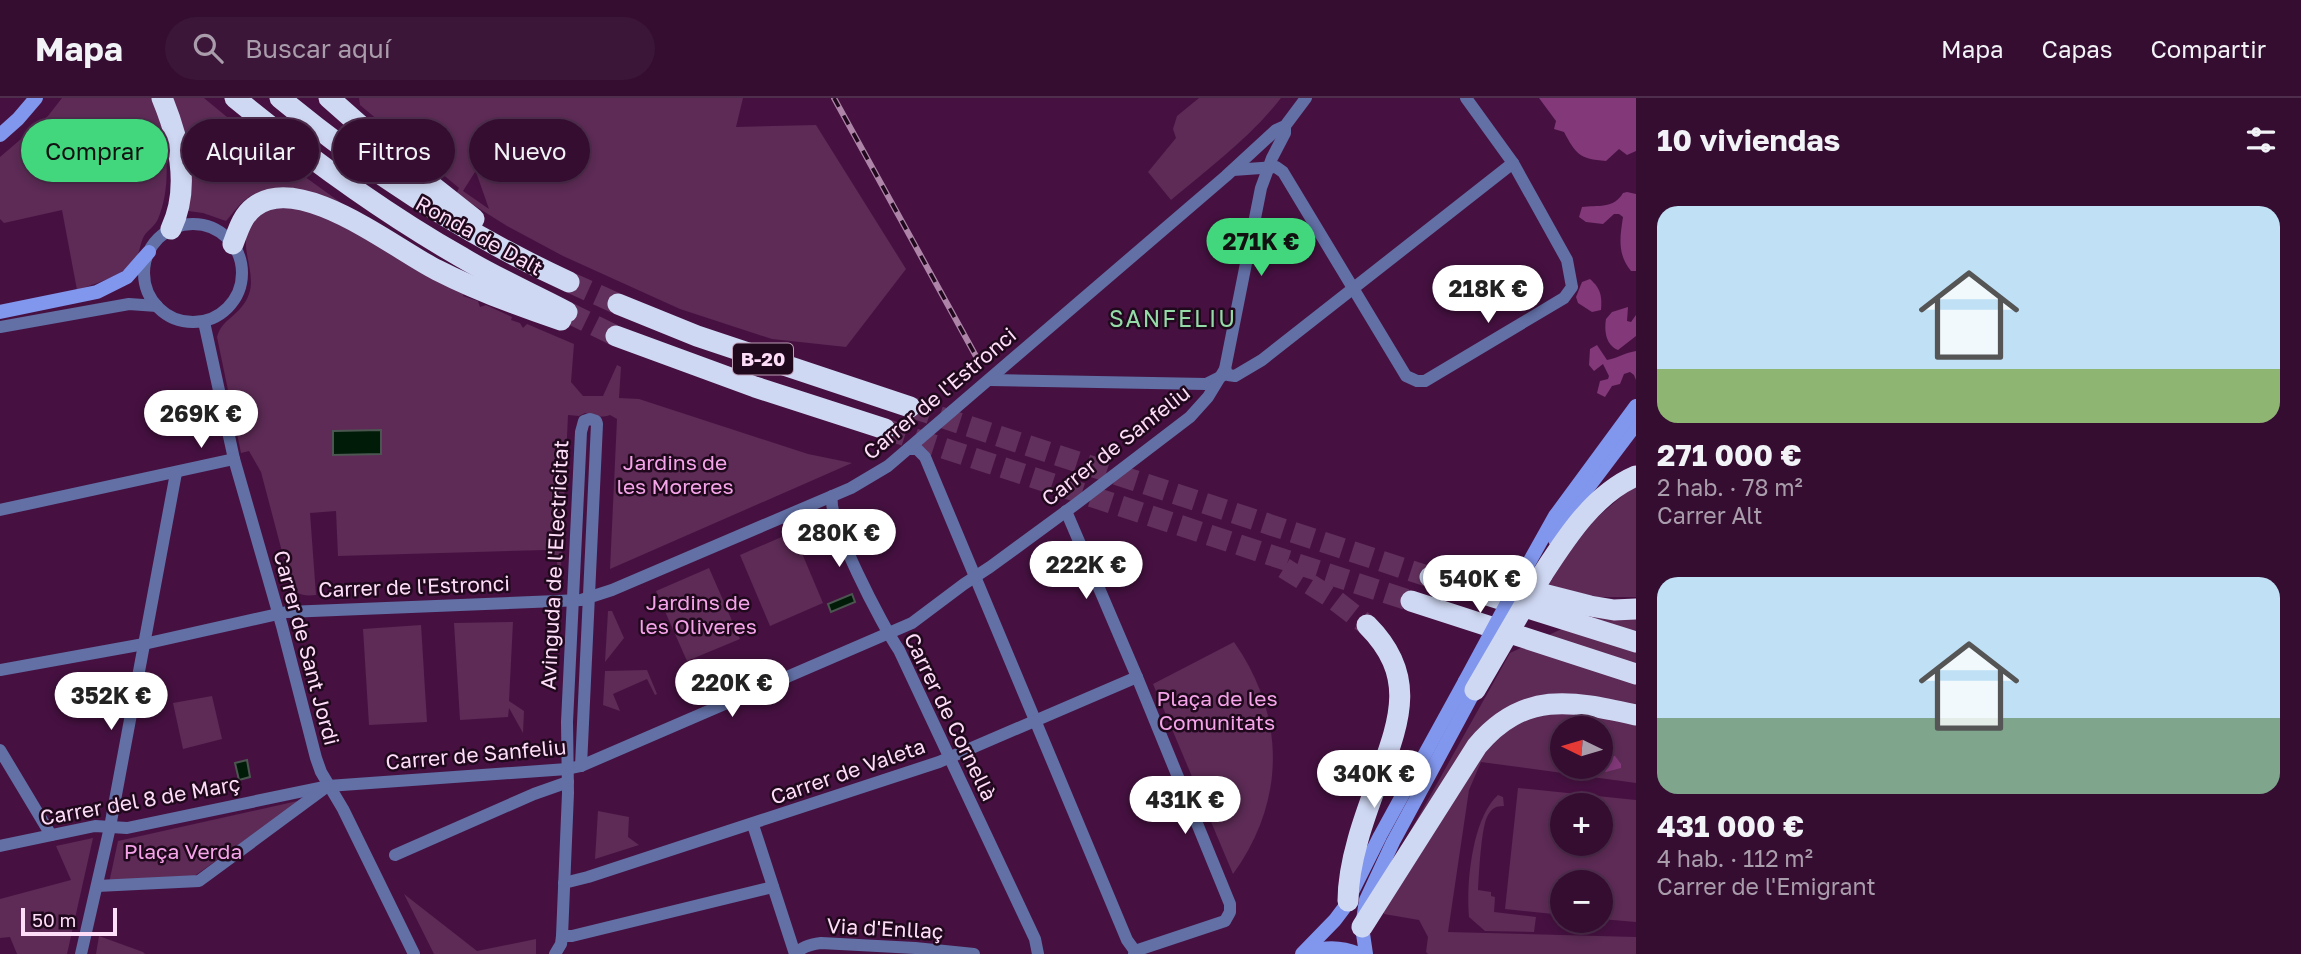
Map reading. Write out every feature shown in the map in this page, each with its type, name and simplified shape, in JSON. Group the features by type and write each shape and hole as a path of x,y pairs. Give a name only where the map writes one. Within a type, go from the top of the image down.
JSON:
{"highway":[{"path":"162,98 176,140 181,174 180,203 171,229"},
{"name":"Ronda de Dalt","path":"233,244 240,226 253,208 269,200 297,199 329,209 448,275 522,308 567,317 384,210 282,136 235,98"},
{"name":"Ronda de Dalt","path":"280,98 381,175 476,233 569,282"},
{"path":"329,98 398,159 522,258"},
{"name":"B-20","path":"618,304 697,336 910,407"},
{"name":"B-20","path":"620,339 885,429"},
{"path":"1470,685 1535,572 1591,510 1616,487 1636,476"},
{"path":"1636,609 1614,610 1590,606 1438,573 1636,642"},
{"path":"1411,601 1636,674"},
{"path":"1348,901 1348,878 1368,810 1394,739 1401,708 1400,690 1392,661 1383,643 1367,625"},
{"path":"1362,927 1477,746 1496,726 1528,708 1555,703 1636,715"}],"street":[{"path":"0,135 36,98"},
{"name":"Carrer de l'Estronci","path":"0,670 144,644 278,614 328,609 573,600 589,597 612,590 832,496 873,476 908,449 1276,130 1285,126 1306,98"},
{"path":"1233,170 1276,167 1283,172 1406,376 1417,381 1431,380 1564,298 1572,287 1567,260 1513,163 1477,104 1466,98"},
{"path":"990,380 1206,384 1223,372 1261,188 1285,133 1285,126"},
{"path":"1223,372 1231,376 1248,370 1513,163"},
{"path":"0,312 97,292 127,277 157,241 171,229 190,223 204,224 218,230 233,244 241,263 242,278 231,303 221,313 204,321 181,321 168,315 149,295 145,267 149,252"},
{"path":"0,327 129,303 157,306"},
{"name":"Carrer de Sant Jordi","path":"204,321 234,459 316,758 414,954"},
{"name":"Carrer de Sanfeliu","path":"328,786 581,766 888,635 912,623 1191,417 1203,405 1223,372"},
{"path":"1535,572 1555,516 1636,406"},
{"name":"Avinguda de l'Electricitat","path":"562,947 568,782 566,734 582,429 584,421 590,419 597,424 581,766"},
{"path":"1535,572 1587,489 1636,424"},
{"path":"908,449 917,449 925,457 1127,940 1135,952 1225,922 1230,912 1230,904 1066,511"},
{"path":"0,510 234,459"},
{"path":"81,954 110,827 176,473"},
{"name":"Carrer de Cornellà","path":"832,496 831,505 839,529 1035,939 1038,954"},
{"name":"Carrer de Valeta","path":"564,883 753,825 948,758 1137,677"},
{"path":"1303,953 1335,920 1348,901 1381,836 1470,685"},
{"path":"1366,954 1362,927 1366,901 1470,685"},
{"path":"0,750 51,835"},
{"path":"395,855 534,794 568,782"},
{"path":"97,886 199,881 328,786"},
{"name":"Carrer del 8 de Març","path":"0,846 95,826 127,828 328,786"},
{"path":"753,825 795,954"},
{"path":"562,947 572,936 774,887"},
{"name":"Via d'Enllaç","path":"795,954 810,944 821,943 975,954"},
{"path":"1303,953 1336,947 1359,954"}],"green space":[{"path":"62,98 152,98 159,119 44,119"},
{"path":"167,98 204,98 229,119 182,119 182,179"},
{"path":"359,98 743,98 736,127 816,125 906,269 846,347 772,339 680,309 563,256 507,226 456,194 459,188 452,182 455,182 455,119 377,119 360,105"},
{"path":"1199,98 1281,98 1243,139 1171,200 1148,172 1176,138 1173,129 1177,116"},
{"path":"21,139 21,182 166,182 163,205 157,221 144,236 136,258 129,266 116,275 77,290 62,210 4,223 0,219 0,157"},
{"path":"183,182 312,182 365,220 308,194 278,189 249,197 226,221 188,211"},
{"name":"Jardins de les Moreres","path":"308,208 465,291 463,296 478,301 480,307 486,305 512,317 511,320 520,323 523,328 527,324 574,344 571,382 583,396 603,396 617,365 621,367 619,398 639,399 808,454 852,463 610,569 617,419 610,415 568,415 560,589 557,559 545,558 546,550 338,556 336,511 310,513 316,595 300,594 290,582 261,472 249,451 241,453 217,337 223,325 241,307 249,294 251,277 246,241 251,225 266,209"},
{"path":"1636,484 1636,597 1598,597 1545,585 1587,526"},
{"path":"793,532 823,603 770,626 740,555"},
{"name":"Jardins de les Oliveres","path":"709,568 740,639 687,661 656,591"},
{"path":"608,611 612,611 624,638 605,662"},
{"path":"1596,613 1636,616 1636,783 1606,779 1614,779 1614,716 1550,716 1550,771 1481,762 1469,790 1448,932 1636,937 1636,954 1428,954 1428,937 1419,920 1384,914 1378,889 1510,653"},
{"path":"513,622 509,701 524,711 523,733 509,708 508,717 460,720 454,623"},
{"path":"421,625 427,722 369,725 363,629"},
{"name":"Plaça de les Comunitats","path":"1234,642 1251,670 1263,699 1271,729 1273,758 1263,817 1233,874 1153,684"},
{"path":"647,670 657,694 655,695 647,679 613,694 620,711 603,705 605,671"},
{"path":"212,696 222,739 183,749 173,703"},
{"path":"1518,788 1567,793 1550,793 1550,856 1613,856 1613,798 1636,800 1636,922 1613,920 1613,870 1550,870 1550,914 1505,909"},
{"path":"1498,795 1503,797 1504,806 1492,810 1485,823 1478,890 1491,892 1491,896 1495,897 1494,912 1536,917 1534,932 1485,931 1469,917 1470,870 1477,835 1489,805"},
{"name":"Plaça Verda","path":"302,800 193,877 109,883 118,841"},
{"path":"598,811 629,817 628,837 639,845 595,859"},
{"path":"93,838 67,954 17,954 10,937 0,938 0,899 71,880 56,846"},
{"path":"404,894 477,951 536,939 536,954 434,954"},
{"path":"99,936 143,952 145,954 96,954"}],"shaded area":[{"path":"1539,98 1636,98 1636,151 1627,155 1619,149 1606,161 1584,157 1575,150 1564,132 1554,129 1556,121"},
{"path":"1627,192 1636,194 1636,271 1631,271 1623,258 1623,217 1614,214 1603,224 1586,222 1579,217 1582,207 1610,204"},
{"path":"1590,279 1599,290 1601,301 1601,310 1592,312 1578,303 1576,297 1582,282"},
{"path":"1628,307 1627,321 1631,322 1636,315 1636,336 1618,350 1611,345 1607,337 1606,319 1612,312"},
{"path":"1597,345 1607,360 1636,351 1636,380 1630,372 1624,374 1620,384 1612,386 1605,397 1597,393 1600,381 1608,379 1609,376 1603,364 1594,371 1589,365 1590,349"},
{"path":"381,430 381,454 333,455 333,431"},
{"path":"852,594 855,602 831,612 828,604"},
{"path":"1614,756 1621,764 1621,768 1614,770"},
{"path":"247,760 250,777 239,780 235,763"}],"tunnel":[{"path":"569,282 618,304"},
{"path":"567,312 616,336"},
{"path":"910,407 1430,577"},
{"path":"885,429 1411,601"},
{"path":"1284,568 1335,600 1367,625"}],"railway":[{"path":"834,98 977,358"}],"district":[{"name":"SANFELIU","path":"1173,319"}]}
